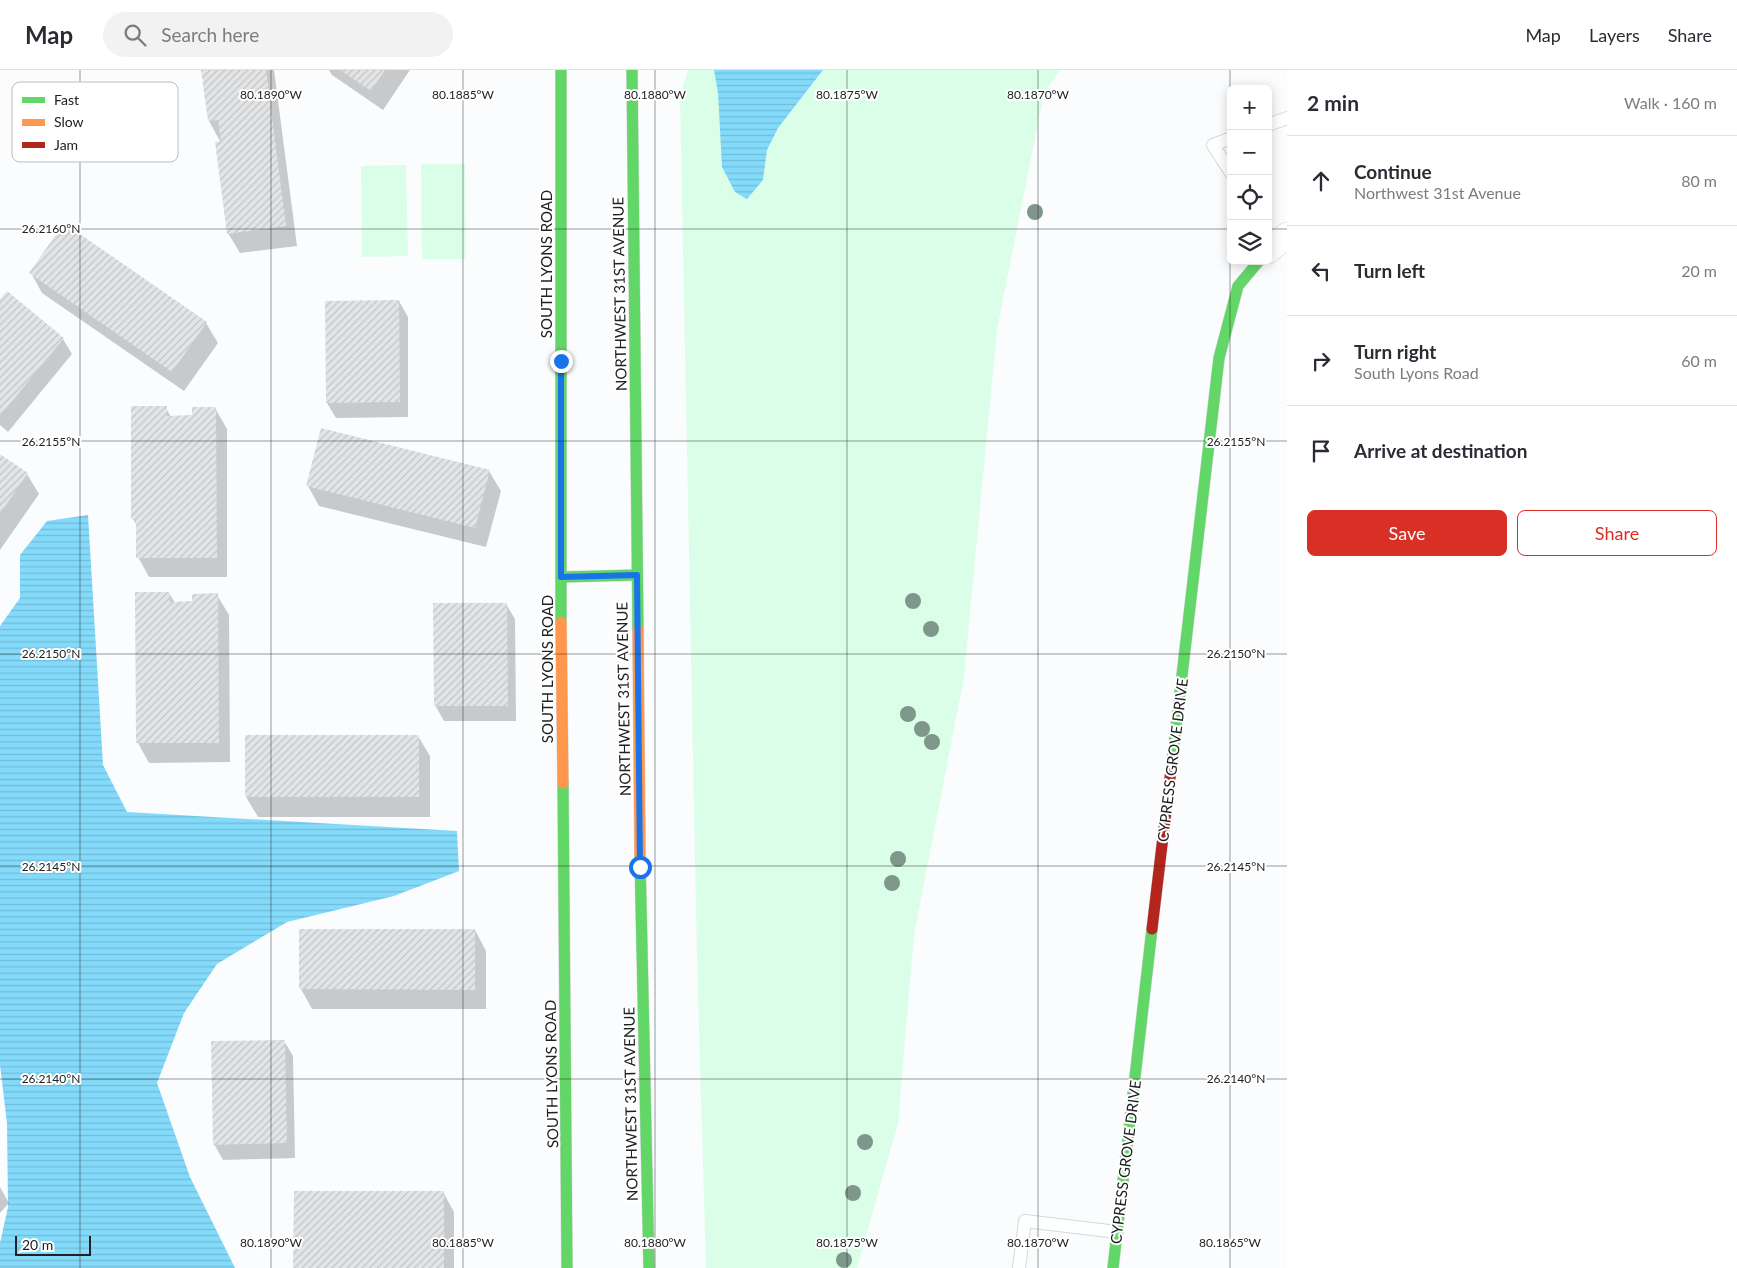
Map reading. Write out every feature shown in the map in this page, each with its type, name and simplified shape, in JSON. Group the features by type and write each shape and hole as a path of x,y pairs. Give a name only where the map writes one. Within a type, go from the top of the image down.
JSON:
{"main road":[{"name":"SOUTH LYONS ROAD","path":"561,70 561,577 567,1268"},
{"name":"NORTHWEST 31ST AVENUE","path":"632,70 640,867 649,1268"},
{"name":"CYPRESS GROVE DRIVE","path":"1113,1268 1219,358 1238,286 1255,265"},
{"path":"561,577 637,575"}],"lane":[{"path":"1272,124 1287,118"},
{"path":"1227,140 1213,145 1227,167"},
{"path":"1019,1268 1025,1221 1117,1232"}],"green space":[{"path":"688,70 1060,70 1044,93 997,329 964,677 914,935 898,1123 857,1268 706,1268 697,959 680,96"},
{"path":"421,164 465,164 466,259 422,259"},
{"path":"406,165 408,256 362,257 361,166"}],"water":[{"path":"714,70 823,70 778,128 767,150 763,180 747,199 735,192 722,167 718,93"},
{"path":"88,515 103,765 127,812 457,831 459,871 394,896 287,922 217,964 184,1013 157,1083 190,1177 235,1268 0,1268 0,1243 8,1207 7,1123 0,1065 0,626 20,598 20,555 47,521"}],"building":[{"path":"201,70 266,70 286,226 227,234 215,142 221,141 218,120 208,121"},
{"path":"340,70 385,70 371,91"},
{"path":"64,223 207,322 172,372 29,273"},
{"path":"7,291 64,338 0,416 0,299"},
{"path":"399,300 400,402 326,403 325,301"},
{"path":"131,406 167,406 167,416 192,415 192,407 216,407 217,558 136,558 136,519 131,519"},
{"path":"321,428 490,470 475,528 306,486"},
{"path":"0,454 28,473 0,514"},
{"path":"135,592 169,592 170,602 192,601 192,594 218,593 219,743 136,743"},
{"path":"433,603 507,603 508,706 434,706"},
{"path":"245,735 419,735 419,797 245,797"},
{"path":"299,929 475,929 475,990 299,989"},
{"path":"285,1040 287,1143 213,1145 211,1041"},
{"path":"294,1191 444,1191 444,1268 293,1268"}],"traffic: fast":[{"path":"561,70 561,622"},
{"path":"632,70 638,630"},
{"path":"1172,761 1219,358 1238,286 1256,265"},
{"path":"561,577 637,575"},
{"path":"563,783 567,1268"},
{"path":"640,858 649,1268"},
{"path":"1113,1268 1152,929"}],"traffic: slow":[{"path":"561,622 563,783"},
{"path":"638,630 640,858"}],"traffic: jam":[{"path":"1152,929 1172,761"}],"route":[{"path":"561,361 561,577 637,575 640,867"}]}
